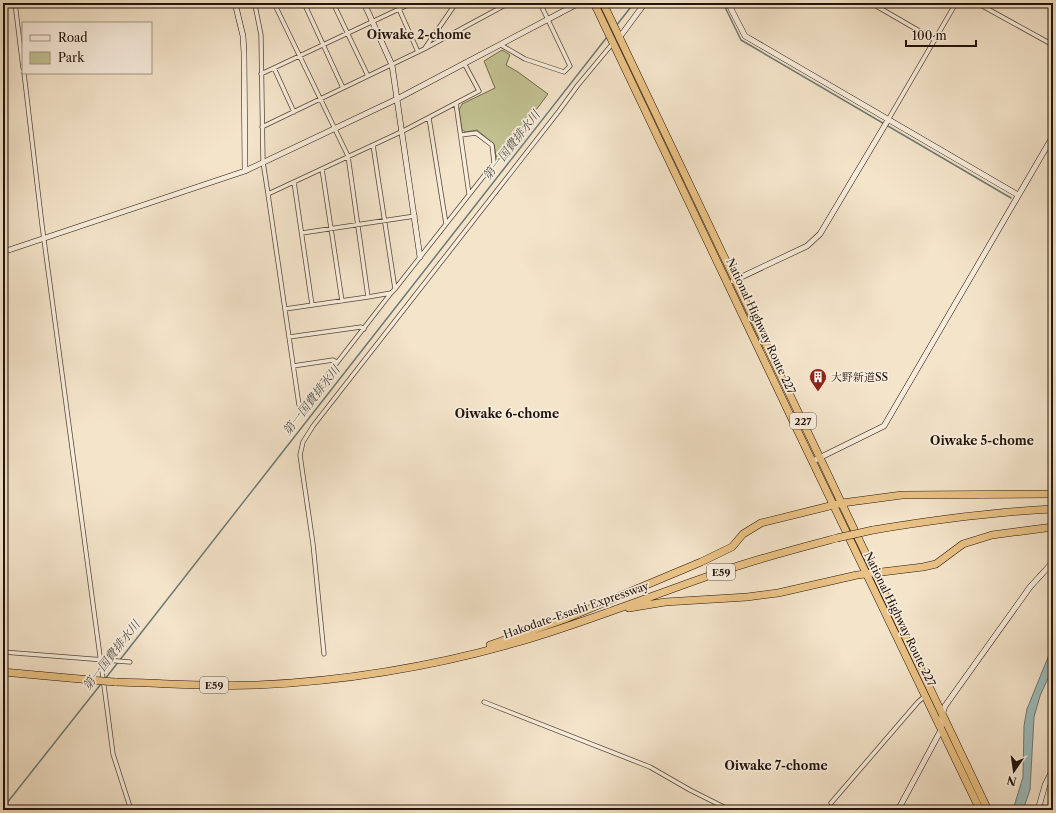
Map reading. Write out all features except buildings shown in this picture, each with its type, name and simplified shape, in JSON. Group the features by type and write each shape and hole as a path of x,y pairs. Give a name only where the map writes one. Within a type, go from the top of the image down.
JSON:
{"highway":[{"name":"National Highway Route 227","path":"594,3 607,29 615,38"},
{"name":"National Highway Route 227","path":"603,3 612,22 615,38 732,281 820,457 988,810"},
{"name":"National Highway Route 227","path":"732,281 865,574 980,810"},
{"path":"513,641 725,551 732,547 743,534 761,523 842,503 902,495 1053,494"},
{"name":"Hakodate-Esashi Expressway","path":"3,672 115,682 219,685 329,680 406,668 497,646 607,612 724,571 837,538 873,530 963,516 1001,512 1053,510"},
{"path":"607,612 665,602 746,597 778,593 874,572 936,564 963,544 992,535 1034,528 1053,527"}],"street":[{"path":"15,3 22,60"},
{"path":"235,3 243,36 245,171"},
{"path":"274,3 319,99 348,156 368,297"},
{"path":"304,3 343,88"},
{"path":"333,3 368,76"},
{"path":"364,3 392,65 420,257"},
{"path":"261,74 412,3"},
{"path":"424,49 456,3"},
{"path":"262,127 424,49 509,3"},
{"path":"501,45 524,59 564,72 570,66 540,3"},
{"path":"3,252 245,171 397,99 579,3"},
{"path":"324,654 313,544 300,455 303,442 313,426 554,118 578,85 645,3"},
{"path":"728,3 745,36 886,123 1018,195"},
{"path":"871,3 935,40"},
{"path":"732,281 807,246 820,234 956,3"},
{"path":"977,3 1053,45"},
{"path":"256,4 261,35 263,162 299,405 305,404 494,163 492,145 476,133 461,135"},
{"path":"399,9 418,52"},
{"path":"268,194 429,118 479,91 464,63"},
{"path":"274,68 294,112"},
{"path":"24,74 44,238 113,754 131,810"},
{"path":"456,104 469,194"},
{"path":"429,118 446,224"},
{"path":"813,461 884,426 1053,136"},
{"path":"373,145 395,289"},
{"path":"322,169 342,301"},
{"path":"294,182 312,305"},
{"path":"302,233 415,216"},
{"path":"285,309 391,293"},
{"path":"289,337 361,327 364,329"},
{"path":"293,366 333,360 337,362"},
{"path":"898,810 941,730 942,715 945,706 1020,600 1053,562"},
{"path":"3,652 112,662 130,662"},
{"path":"831,803 918,702 925,696"},
{"path":"484,702 650,767 690,790 730,810"},
{"path":"1038,810 1053,769"}],"green space":[{"path":"502,50 510,55 506,65 548,94 497,162 494,144 477,130 466,132 462,130 459,110 462,104 495,88 484,61"}],"water":[{"path":"1053,645 1053,667 1040,696 1034,717 1030,790 1023,810 1013,810 1023,777 1024,726 1027,709"}],"waterway":[{"name":"第一国費排水川","path":"616,26 634,3"},
{"path":"723,3 741,40 1011,198"},
{"name":"第一国費排水川","path":"105,679 607,37"},
{"name":"第一国費排水川","path":"3,808 101,684"}],"place":[{"name":"大野新道SS","path":"818,392"}],"district":[{"name":"Oiwake 2-chome","path":"419,34"},
{"name":"Oiwake 6-chome","path":"507,413"},
{"name":"Oiwake 5-chome","path":"982,440"},
{"name":"Oiwake 7-chome","path":"776,765"}]}
